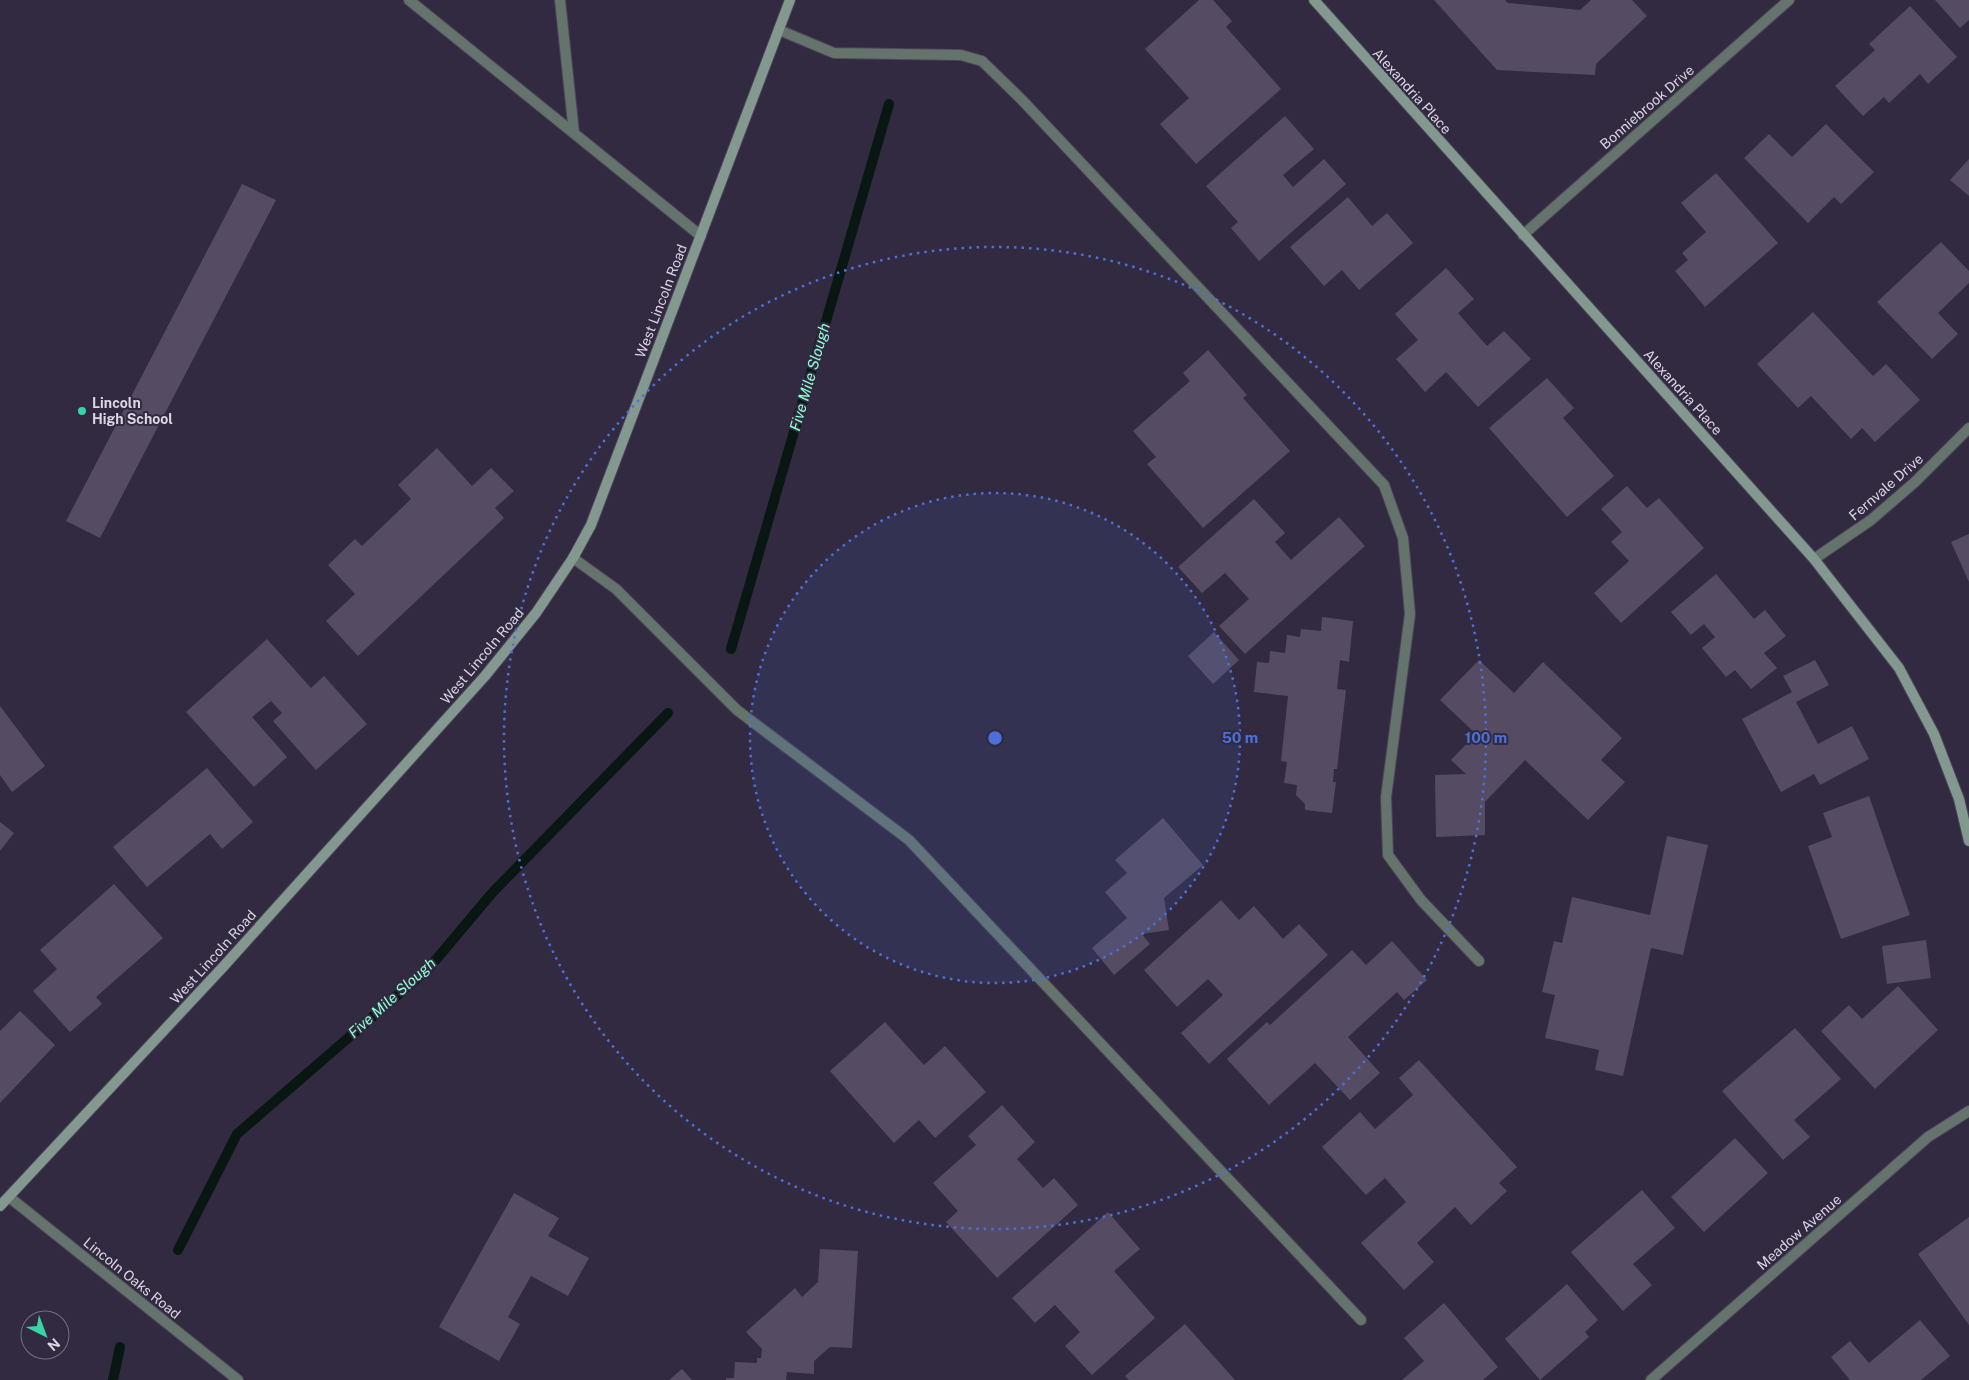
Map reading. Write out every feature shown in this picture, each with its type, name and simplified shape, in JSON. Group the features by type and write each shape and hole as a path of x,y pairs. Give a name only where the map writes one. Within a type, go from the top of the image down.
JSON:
{"street":[{"path":"409,0 701,236"},
{"path":"560,0 574,133"},
{"name":"West Lincoln Road","path":"0,1206 223,967 442,725 536,613 573,558 591,525 790,0"},
{"name":"Alexandria Place","path":"1314,0 1814,559 1899,668 1934,734 1959,800 1969,841"},
{"name":"Bonniebrook Drive","path":"1523,235 1789,0"},
{"path":"778,30 834,52 960,55 982,61 1022,100 1384,485 1404,538 1410,614 1386,797 1388,855 1422,900 1479,961"},
{"name":"Fernvale Drive","path":"1814,559 1871,520 1915,482 1969,428"},
{"path":"573,558 616,589 736,710 909,840 1361,1320"},
{"name":"Meadow Avenue","path":"1651,1380 1928,1136 1969,1111"},
{"name":"Lincoln Oaks Road","path":"9,1197 238,1380"}],"building":[{"path":"1199,0 1213,0 1232,21 1226,27 1281,89 1196,164 1160,124 1189,98 1145,49"},
{"path":"1434,0 1505,0 1508,3 1580,10 1591,0 1632,0 1647,16 1596,64 1595,75 1497,70"},
{"path":"1935,0 1969,0 1969,20 1960,28"},
{"path":"1910,6 1957,57 1928,84 1920,74 1889,103 1884,97 1863,116 1835,86 1875,50 1869,44"},
{"path":"1285,116 1314,149 1283,175 1293,187 1324,159 1346,184 1259,261 1231,228 1238,222 1206,186"},
{"path":"1826,124 1874,172 1841,204 1834,197 1808,223 1744,158 1769,134 1792,157"},
{"path":"1969,159 1969,196 1950,180"},
{"path":"1716,173 1778,243 1705,307 1675,271 1688,260 1682,253 1706,232 1681,203"},
{"path":"242,184 276,200 100,538 66,521"},
{"path":"1348,197 1372,226 1387,213 1413,243 1359,290 1342,270 1324,286 1290,247"},
{"path":"1941,242 1969,271 1969,283 1938,313 1958,334 1932,359 1877,302"},
{"path":"1446,268 1474,299 1458,313 1487,346 1504,331 1531,359 1478,407 1446,372 1425,392 1396,359 1418,340 1395,314"},
{"path":"1813,312 1873,376 1886,364 1920,400 1875,442 1862,428 1851,439 1811,396 1798,408 1757,364"},
{"path":"1208,350 1247,395 1243,398 1290,451 1203,528 1147,464 1156,457 1133,431 1190,381 1183,373"},
{"path":"1547,378 1574,408 1563,418 1614,476 1567,517 1489,428"},
{"path":"437,448 472,486 491,468 514,491 495,508 504,518 358,656 326,621 355,594 328,565 355,539 362,546 411,499 398,485"},
{"path":"1627,486 1647,508 1659,498 1704,548 1621,623 1594,593 1629,561 1611,542 1622,532 1601,509"},
{"path":"1254,499 1285,533 1275,542 1291,560 1339,517 1365,546 1245,654 1219,626 1249,599 1225,573 1202,593 1178,567"},
{"path":"1969,534 1969,582 1951,542"},
{"path":"1716,574 1754,619 1765,610 1786,636 1764,653 1777,668 1751,689 1735,670 1726,677 1702,648 1715,637 1704,624 1691,635 1671,612"},
{"path":"1322,617 1353,621 1349,662 1340,660 1337,689 1346,690 1337,769 1334,769 1333,782 1336,782 1332,813 1305,810 1305,804 1296,795 1297,785 1284,783 1287,762 1281,761 1288,696 1254,692 1257,662 1269,663 1270,651 1285,653 1287,635 1300,637 1301,629 1321,631"},
{"path":"1214,632 1239,660 1213,684 1188,656"},
{"path":"267,639 311,688 324,676 367,724 316,770 273,721 282,713 271,701 252,717 287,757 254,787 186,712"},
{"path":"1479,660 1514,693 1543,662 1622,738 1601,760 1625,782 1588,820 1525,760 1485,802 1485,835 1436,837 1435,775 1466,774 1451,760 1476,734 1440,700"},
{"path":"1815,660 1829,685 1796,702 1818,744 1852,726 1869,759 1820,785 1814,774 1781,792 1742,719 1792,692 1783,676"},
{"path":"0,706 45,766 12,792 0,775"},
{"path":"207,768 253,822 222,849 210,834 147,887 113,847"},
{"path":"1869,796 1910,915 1841,939 1808,846 1832,837 1823,813"},
{"path":"1163,818 1203,865 1164,898 1169,930 1142,934 1150,944 1114,975 1092,948 1127,918 1105,892 1127,873 1115,860"},
{"path":"0,822 14,833 0,851"},
{"path":"1667,836 1708,845 1683,955 1651,948 1623,1076 1595,1070 1599,1050 1545,1038 1555,995 1542,992 1554,941 1562,943 1572,897 1650,915"},
{"path":"114,884 163,938 96,997 102,1004 70,1032 33,991 57,969 40,950"},
{"path":"1221,900 1239,920 1254,906 1283,939 1299,924 1328,955 1209,1064 1181,1033 1223,995 1208,979 1177,1007 1144,970"},
{"path":"1926,940 1931,978 1887,984 1882,946"},
{"path":"1392,941 1427,980 1404,1000 1397,992 1348,1037 1380,1073 1350,1100 1315,1063 1269,1105 1227,1059 1267,1022 1270,1025 1352,950 1366,965"},
{"path":"1898,986 1938,1030 1875,1089 1821,1031 1849,1005 1862,1019"},
{"path":"20,1011 55,1045 0,1103 0,1031"},
{"path":"885,1022 924,1065 945,1046 986,1092 935,1138 919,1120 894,1143 830,1071"},
{"path":"1795,1028 1841,1079 1794,1120 1810,1137 1783,1160 1722,1091"},
{"path":"1419,1060 1517,1167 1499,1183 1507,1191 1471,1225 1455,1207 1417,1243 1434,1262 1404,1290 1361,1243 1406,1202 1385,1178 1366,1195 1322,1147 1360,1112 1375,1129 1413,1095 1399,1078"},
{"path":"1002,1105 1035,1142 1017,1159 1043,1188 1054,1178 1078,1205 997,1278 946,1222 958,1211 933,1183 976,1145 968,1136"},
{"path":"1735,1138 1768,1173 1704,1232 1671,1197"},
{"path":"1642,1190 1675,1228 1633,1264 1652,1285 1623,1311 1571,1252"},
{"path":"514,1193 559,1218 548,1236 589,1258 568,1296 531,1276 508,1317 520,1324 499,1361 439,1327"},
{"path":"1108,1212 1140,1249 1114,1271 1155,1318 1092,1375 1065,1346 1080,1332 1055,1305 1035,1323 1012,1298"},
{"path":"1969,1217 1969,1325 1918,1254"},
{"path":"820,1249 858,1251 852,1348 830,1347 814,1361 814,1374 787,1372 786,1380 726,1380 726,1378 734,1378 735,1362 757,1363 757,1358 761,1358 762,1349 746,1332 795,1288 802,1297 818,1282"},
{"path":"1567,1284 1598,1320 1585,1332 1589,1337 1540,1380 1505,1339"},
{"path":"1444,1303 1498,1367 1483,1380 1402,1380 1424,1361 1404,1338"},
{"path":"1920,1320 1950,1356 1921,1380 1850,1380 1831,1357 1850,1341 1869,1363"},
{"path":"1185,1324 1235,1380 1129,1380 1125,1376"},
{"path":"682,1369 692,1380 669,1380"}],"waterway":[{"name":"Five Mile Slough","path":"731,649 889,104"},
{"name":"Five Mile Slough","path":"178,1250 237,1134 429,968 492,893 668,713"},
{"name":"Five Mile Slough","path":"113,1380 120,1347"}],"place":[{"name":"Lincoln High School","path":"82,411"}]}
